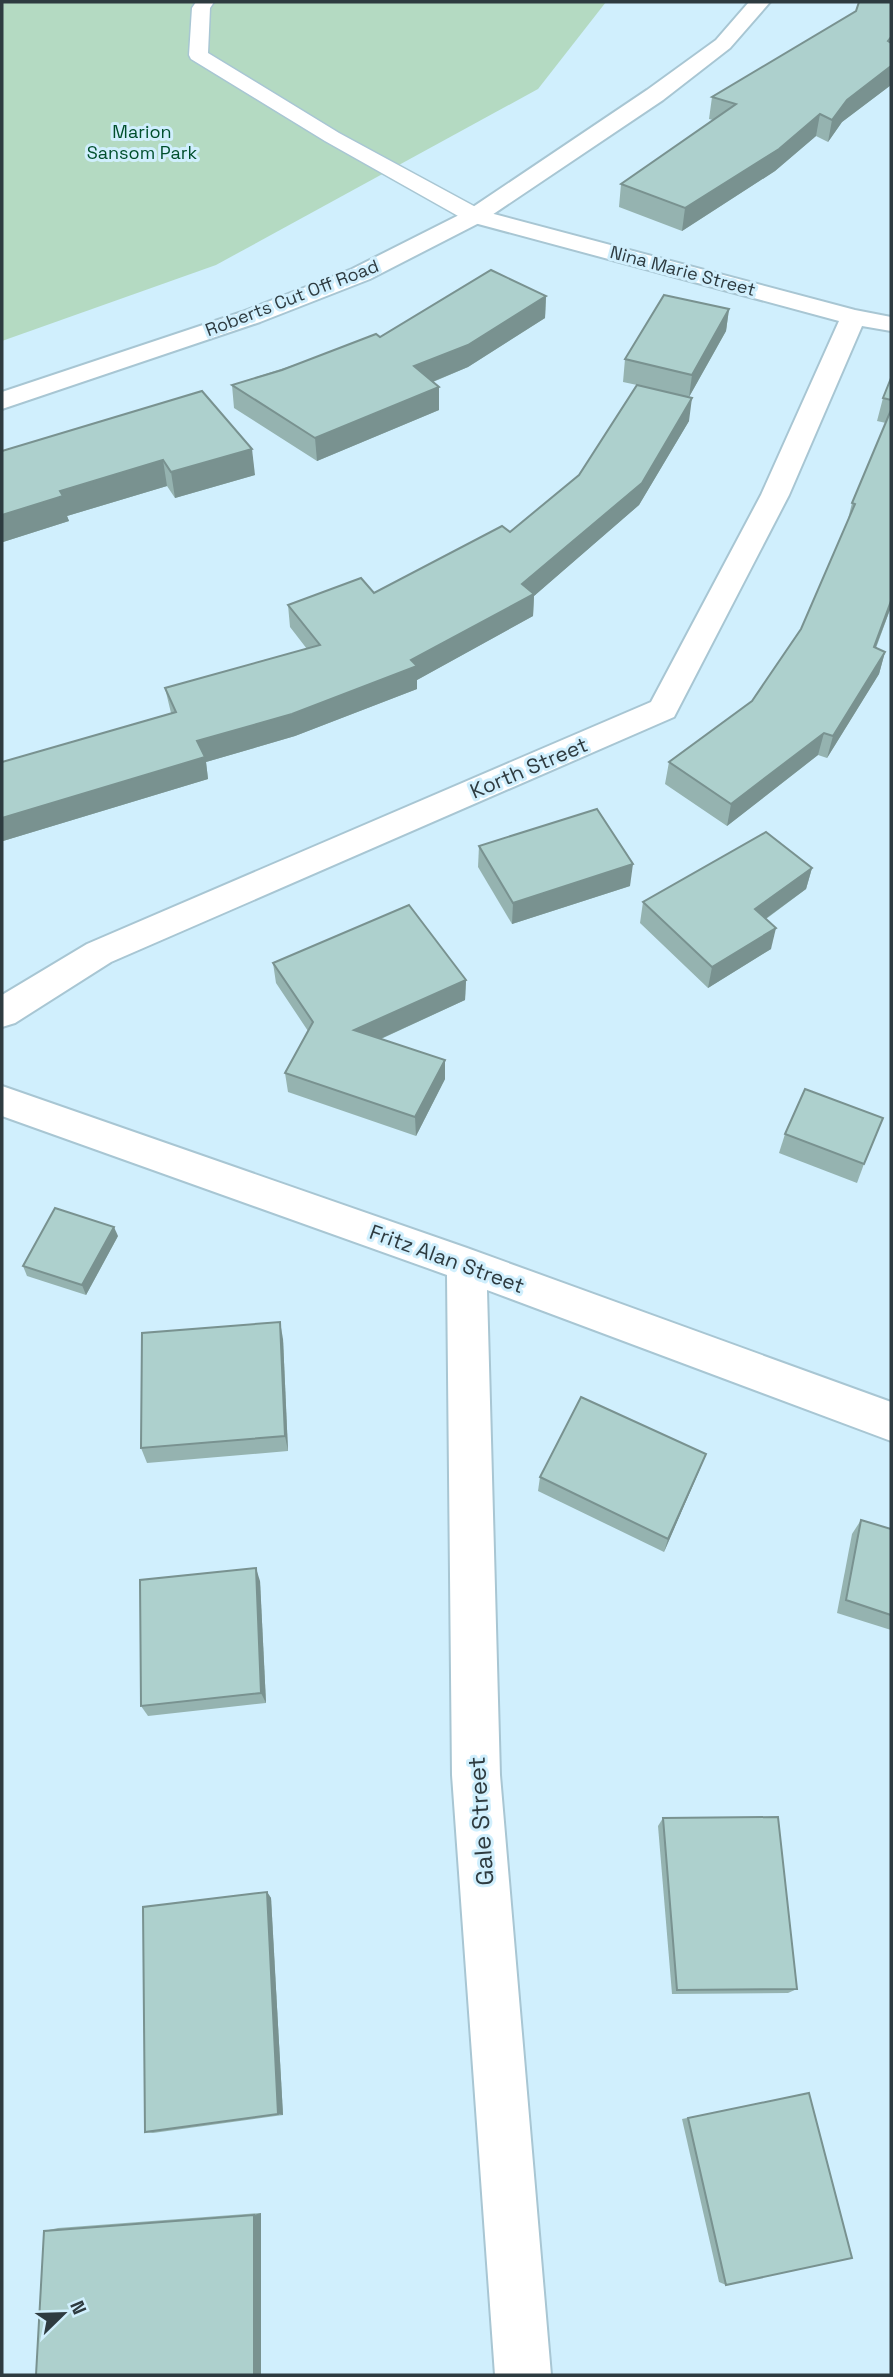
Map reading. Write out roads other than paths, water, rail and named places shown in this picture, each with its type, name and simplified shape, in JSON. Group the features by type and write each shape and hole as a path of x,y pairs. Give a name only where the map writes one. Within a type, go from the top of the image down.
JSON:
{"street":[{"name":"Roberts Cut Off Road","path":"2,401 251,317 361,274 475,216 665,88 723,44 760,2"},
{"name":"Nina Marie Street","path":"475,216 853,317 891,324"},
{"name":"Korth Street","path":"2,1013 99,953 663,709 775,495 853,317"},
{"name":"Fritz Alan Street","path":"2,1101 467,1265 891,1421"},
{"name":"Gale Street","path":"467,1265 477,1775 523,2375"}],"lane":[{"path":"205,2 201,8 198,55 332,137 475,216"}],"park label":[{"name":"Marion Sansom Park","path":"142,142"}]}
